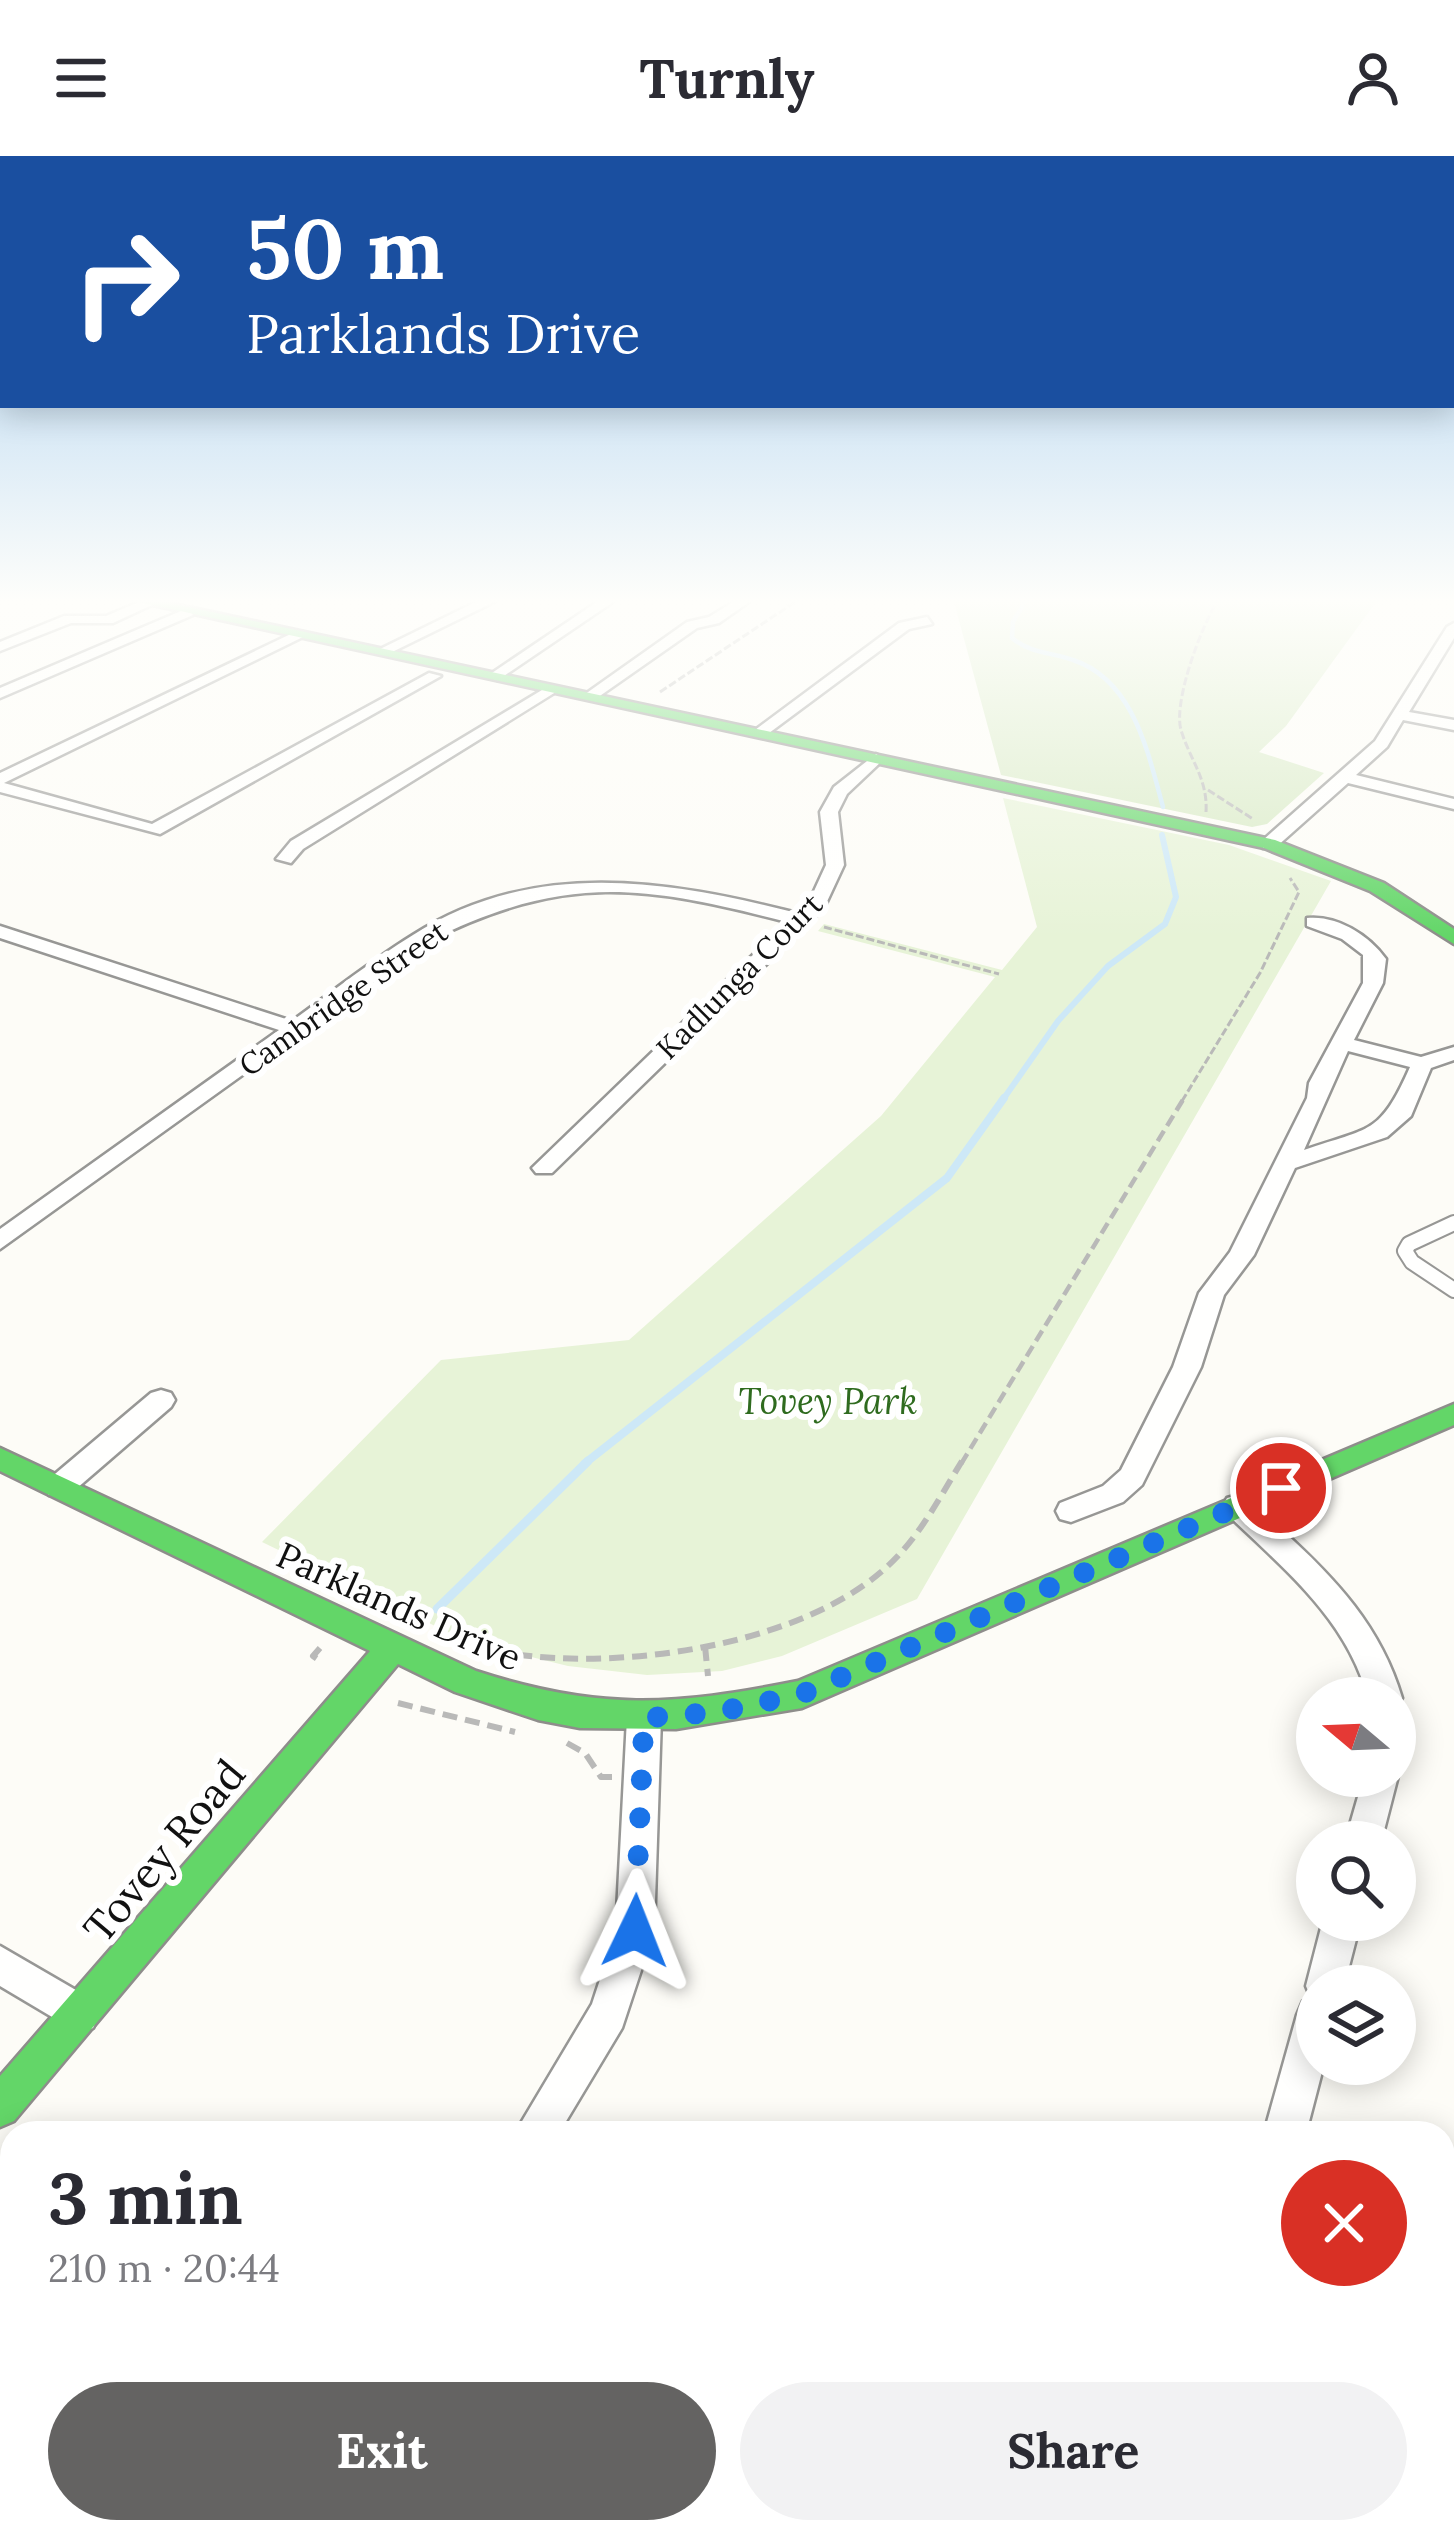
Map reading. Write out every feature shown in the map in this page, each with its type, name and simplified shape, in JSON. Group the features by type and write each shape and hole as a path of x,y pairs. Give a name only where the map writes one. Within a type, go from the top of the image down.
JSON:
{"street":[{"path":"0,783 141,713"},
{"path":"0,783 154,830 366,713"},
{"path":"284,859 297,845 514,713"},
{"path":"666,713 1267,835 1378,887 1454,938"},
{"path":"759,734 787,713"},
{"path":"1267,835 1381,744 1400,715 1454,725"},
{"name":"Kadlunga Court","path":"544,1168 818,904 835,865 829,812 840,791 876,759"},
{"path":"1345,776 1454,804"},
{"name":"Cambridge Street","path":"0,1241 422,937 460,916 545,890 643,884 694,891 801,920"},
{"path":"1072,1511 1113,1494 1132,1477 1187,1366 1212,1293 1241,1255 1373,983 1376,959 1353,936 1314,922"},
{"path":"0,932 297,1029"},
{"path":"1341,1043 1422,1064 1454,1053"},
{"path":"1285,1164 1390,1124 1400,1116 1422,1064"},
{"path":"59,1487 161,1400"},
{"name":"Parklands Drive","path":"0,1459 467,1682 549,1708 644,1718 718,1712 802,1694 1454,1414"},
{"path":"1238,1506 1350,1619 1379,1664 1381,1677"},
{"name":"Tovey Road","path":"0,2108 391,1649"},
{"path":"543,2121 608,2014 635,1931 644,1718"},
{"path":"0,1964 79,2014"},
{"path":"1289,2121 1299,2085"}],"lane":[{"path":"1454,1223 1409,1244 1405,1251 1412,1262 1454,1290"}],"path":[{"path":"1179,713 1208,790 1205,820"},
{"path":"1208,790 1267,835"},
{"path":"446,1635 514,1654 609,1657 705,1646 805,1616 876,1577 918,1534 1260,973 1299,892 1286,871"},
{"path":"801,920 999,974"},
{"path":"323,1664 313,1656 343,1624"},
{"path":"705,1646 710,1686"},
{"path":"398,1703 496,1731 517,1732"},
{"path":"563,1741 585,1753 602,1777 612,1777"}],"green space":[{"path":"984,713 1295,713 1259,752 1324,773 1267,824 1252,827 1001,775"},
{"name":"Tovey Park","path":"1003,798 1229,845 1331,881 917,1599 782,1656 722,1671 647,1675 568,1666 466,1641 262,1542 441,1360 629,1340 881,1116 995,977 818,931 824,924 1002,970 1037,927"}],"waterway":[{"path":"1131,713 1163,807"},
{"path":"1002,1101 1058,1021 1108,966 1165,924 1176,897 1162,835"},
{"path":"584,1464 947,1178 1004,1098"},
{"path":"437,1609 588,1461"}],"traffic: fast":[{"path":"662,713 1269,844 1377,887 1454,938"},
{"path":"0,1459 467,1682 548,1708 644,1716 707,1711 802,1694 1454,1414"},
{"path":"0,2107 391,1649"}],"route":[{"path":"635,1931 644,1718 718,1712 802,1694 1281,1488"}]}
